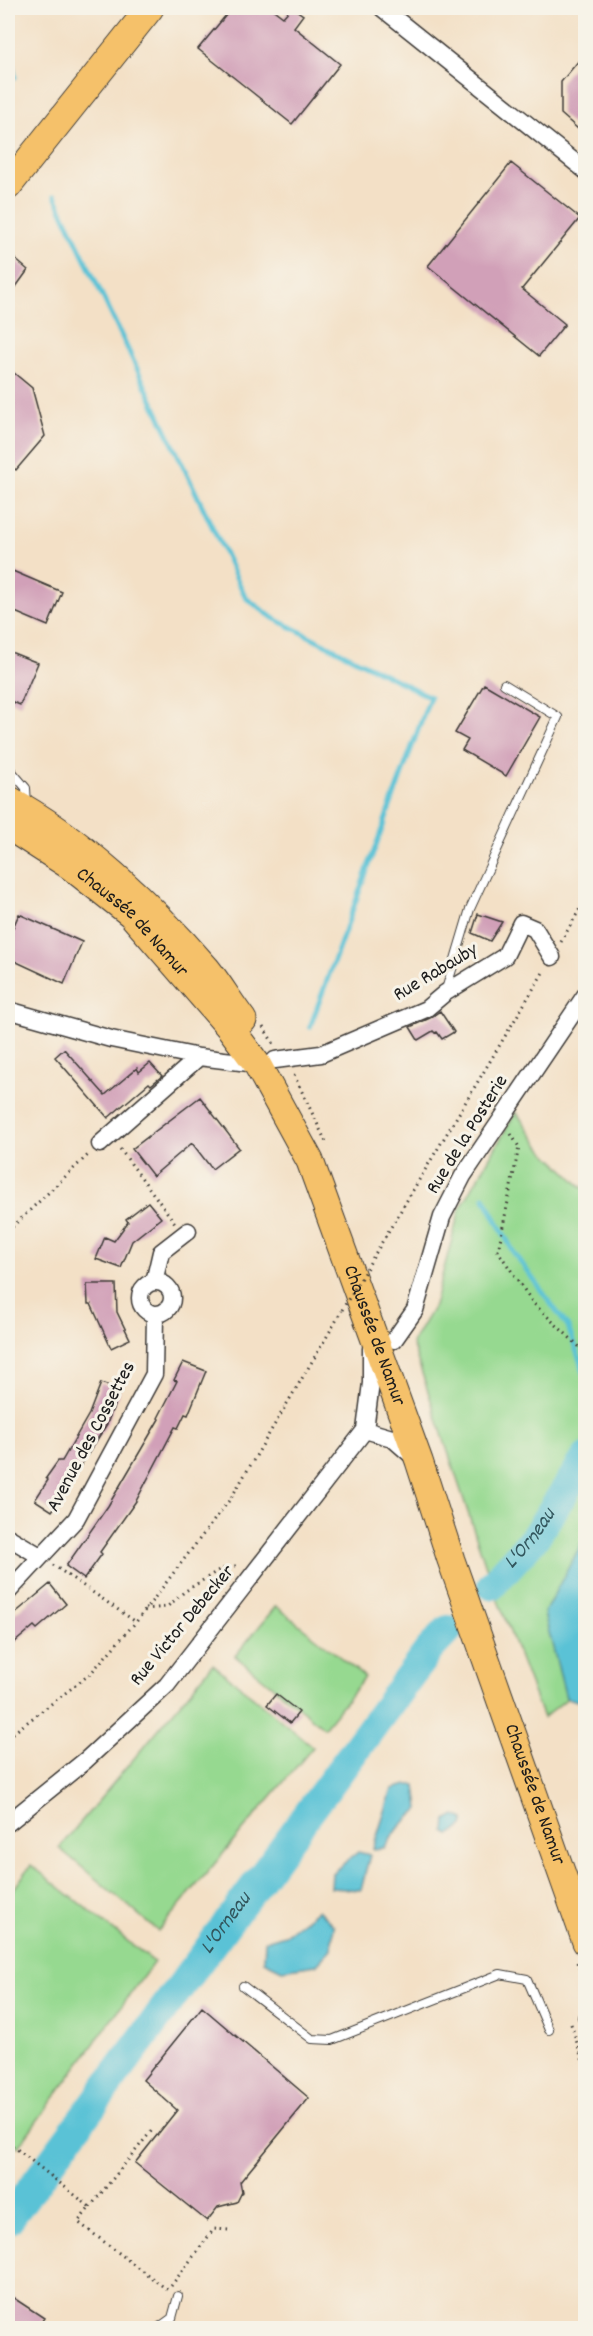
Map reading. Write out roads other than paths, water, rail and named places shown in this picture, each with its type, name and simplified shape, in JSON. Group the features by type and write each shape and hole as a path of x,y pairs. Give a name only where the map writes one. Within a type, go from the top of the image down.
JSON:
{"main road":[{"path":"8,186 150,8"},
{"name":"Chaussée de Namur","path":"14,811 109,870 207,969 328,1154 418,1461 496,1639 585,1894"},
{"name":"Chaussée de Namur","path":"383,1337 459,1559 489,1666 585,1942"}],"street":[{"path":"382,8 585,171"},
{"name":"Rue Rabauby","path":"8,1010 111,1039 199,1057 266,1062 321,1054 426,1009 445,993 505,956 521,923 535,929 552,957"},
{"name":"Rue de la Posterie","path":"383,1337 415,1310 442,1217 463,1176 585,994"},
{"path":"105,1140 199,1057"},
{"path":"154,1282 161,1252 186,1233"},
{"path":"154,1282 163,1284 178,1298 167,1310 155,1315 141,1307 141,1290 154,1282"},
{"name":"Avenue des Cossettes","path":"8,1592 76,1520 154,1374 155,1315"},
{"path":"383,1337 371,1353 371,1383 365,1430 392,1438 418,1461"},
{"name":"Rue Victor Debecker","path":"8,1823 86,1760 167,1685 365,1430"},
{"path":"8,1537 40,1556"}],"lane":[{"path":"445,993 470,909 558,717 504,684"},
{"path":"8,767 26,788 14,811"},
{"path":"243,1986 312,2039 332,2040 500,1974 527,1979 549,2030"},
{"path":"585,2005 582,2017 585,2019"},
{"path":"158,2328 172,2318 178,2296"}],"water":[{"path":"585,1537 586,1703 566,1698 544,1613"},
{"path":"416,1785 419,1809 401,1825 384,1848 373,1849 392,1789"},
{"path":"455,1815 465,1819 463,1826 450,1835 445,1832 446,1820"},
{"path":"358,1852 370,1855 361,1890 331,1888 332,1873"},
{"path":"318,1910 334,1926 331,1949 316,1965 282,1970 264,1961 265,1941 285,1935"}],"waterway":[{"path":"8,44 15,77"},
{"path":"55,196 246,598 273,618 430,697 310,1027"},
{"path":"484,1197 514,1253 568,1327 586,1378"},
{"name":"L'Orneau","path":"492,1585 535,1537 586,1458"},
{"name":"L'Orneau","path":"8,2220 429,1650 448,1630"}]}
